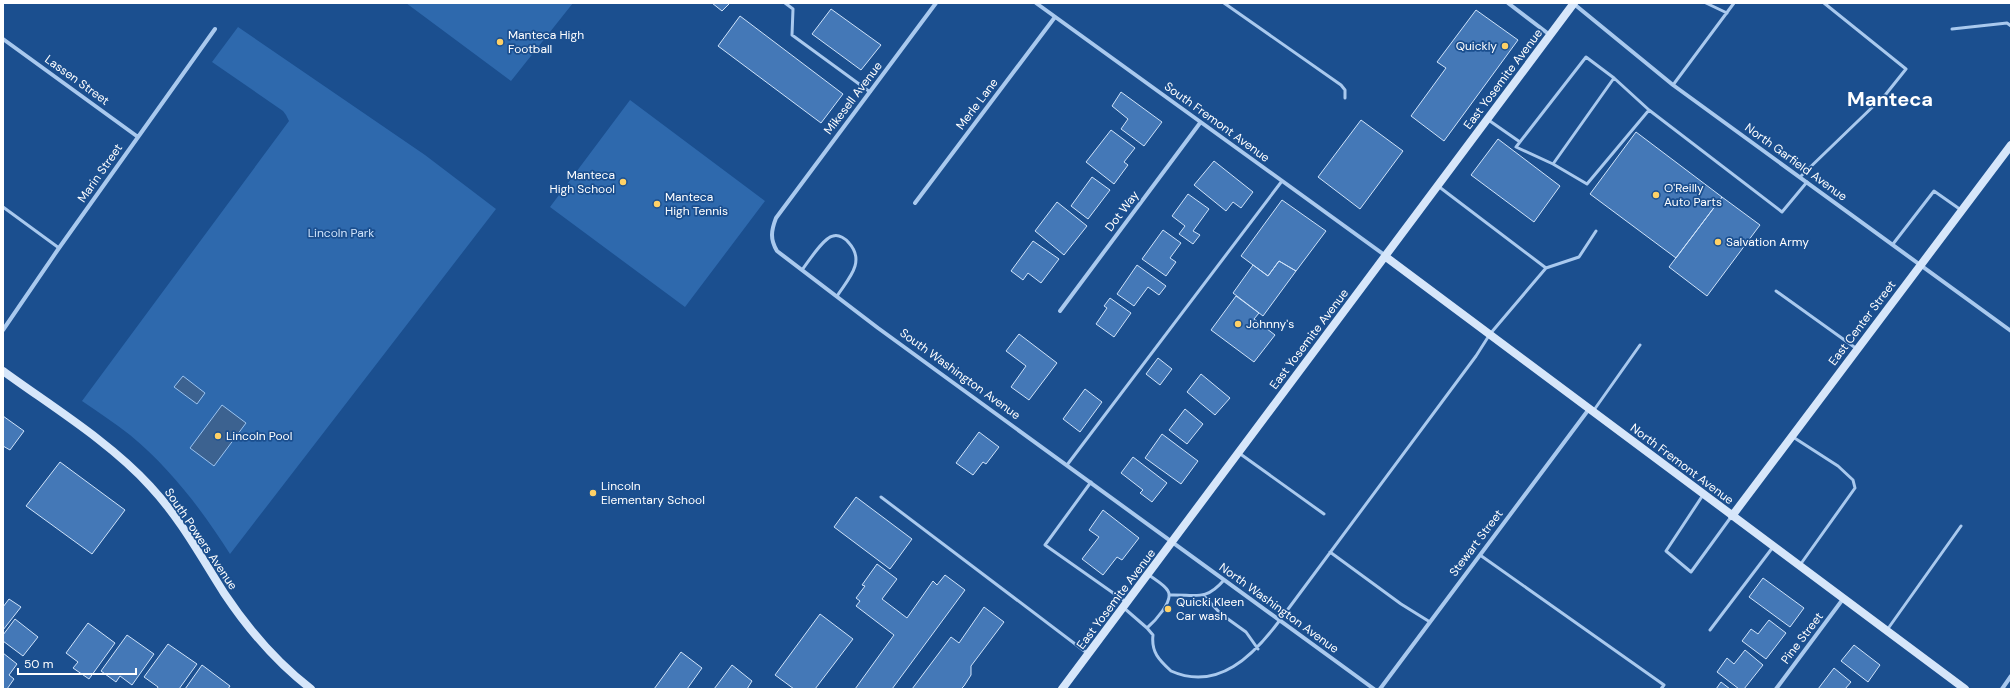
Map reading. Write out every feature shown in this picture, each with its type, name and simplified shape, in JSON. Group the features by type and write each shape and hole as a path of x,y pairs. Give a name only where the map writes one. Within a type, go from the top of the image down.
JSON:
{"street":[{"name":"Mikesell Avenue","path":"786,205 936,3"},
{"name":"South Fremont Avenue","path":"1036,3 1386,256"},
{"path":"1508,3 1551,35"},
{"name":"East Yosemite Avenue","path":"1062,689 1173,542 1237,452 1386,256 1574,3"},
{"name":"North Garfield Avenue","path":"1574,3 1673,85 1894,244 2011,331"},
{"name":"Merle Lane","path":"915,203 1055,17"},
{"name":"Marin Street","path":"3,330 59,248 214,29"},
{"name":"Lassen Street","path":"3,39 138,136"},
{"name":"Dot Way","path":"1060,311 1200,123"},
{"name":"East Center Street","path":"1732,516 2011,145"},
{"name":"South Washington Avenue","path":"786,205 776,218 771,230 772,242 778,251 837,296 1173,542"},
{"name":"North Fremont Avenue","path":"1386,256 1703,495 1965,689"},
{"name":"South Powers Avenue","path":"3,371 101,442 150,486 178,522 225,594 259,640 277,660 311,689"},
{"name":"Stewart Street","path":"1380,689 1590,410"},
{"name":"North Washington Avenue","path":"1173,542 1374,689"},
{"name":"Pine Street","path":"1776,689 1843,599"},
{"path":"2002,689 2011,676"}],"lane":[{"path":"785,3 793,9 792,35 870,92"},
{"path":"1224,3 1341,85 1345,90 1344,98"},
{"path":"1706,3 1727,13"},
{"path":"1673,85 1734,3"},
{"path":"1800,177 1886,94 1906,69 1824,3"},
{"path":"1952,29 2007,23 2011,26"},
{"path":"1649,110 1587,184 1553,164 1516,147 1586,57 1614,78 1649,110 1782,212 1807,182"},
{"path":"1553,164 1614,78"},
{"path":"1488,120 1520,142"},
{"path":"1067,465 1282,181"},
{"path":"1438,186 1546,268"},
{"path":"1894,244 1934,191 1962,210"},
{"path":"3,207 59,248"},
{"path":"1243,665 1258,649 1280,620 1471,362 1490,334 1546,268 1579,257 1596,231"},
{"path":"802,270 825,240 833,236 840,236 848,241 858,257 857,264 837,296"},
{"path":"1776,291 1857,349"},
{"path":"1590,410 1640,345"},
{"path":"1792,436 1838,466 1854,480 1855,488 1799,566"},
{"path":"1237,452 1324,514"},
{"path":"1091,482 1045,545 1084,573 1125,606 1153,635 1152,646 1158,659 1175,674 1189,681"},
{"path":"1703,495 1666,551 1691,572 1732,516"},
{"path":"881,497 1089,654"},
{"path":"1886,631 1961,526"},
{"path":"1710,630 1773,547"},
{"path":"1330,552 1401,604 1430,622"},
{"path":"1480,555 1664,685 1661,689"},
{"path":"1147,628 1166,605 1169,595 1168,590 1148,575"},
{"path":"1169,595 1204,596 1216,590 1224,580"},
{"path":"1204,596 1221,614 1246,632 1258,649"}],"green space":[{"name":"Manteca High Football","path":"406,3 573,3 511,81"},
{"name":"Lincoln Park","path":"238,27 425,155 496,209 230,554 197,506 159,462 130,435 82,401 289,121 283,111 212,62"},
{"name":"Manteca High Tennis","path":"630,100 765,201 685,307 550,207"}],"shaded area":[{"path":"183,376 205,393 197,404 174,387"},
{"name":"Lincoln Pool","path":"222,405 246,423 214,466 190,448"}],"building":[{"path":"712,3 730,3 722,11"},
{"path":"831,9 881,45 861,70 812,34"},
{"path":"1476,10 1518,40 1444,141 1411,116 1446,68 1437,62"},
{"path":"740,16 843,94 821,123 718,46"},
{"path":"1121,92 1162,122 1144,146 1121,129 1128,119 1112,106"},
{"path":"1361,120 1403,151 1360,209 1318,177"},
{"path":"1111,130 1135,148 1124,162 1128,165 1114,184 1086,162"},
{"name":"O'Reilly Auto Parts","path":"1636,132 1722,197 1676,258 1590,194"},
{"path":"1498,139 1560,186 1534,222 1471,175"},
{"path":"1214,161 1253,192 1241,208 1233,202 1226,211 1194,185"},
{"path":"1092,177 1110,190 1088,219 1071,206"},
{"path":"1188,194 1209,209 1193,231 1200,235 1193,244 1179,234 1185,226 1172,216"},
{"name":"Salvation Army","path":"1722,197 1760,225 1707,296 1669,267"},
{"path":"1282,200 1326,231 1296,271 1279,261 1268,276 1241,256"},
{"path":"1057,202 1087,226 1064,255 1035,231"},
{"path":"1163,230 1181,243 1170,258 1176,262 1166,276 1142,259"},
{"path":"1033,241 1059,259 1041,283 1028,273 1023,280 1011,271"},
{"path":"1279,261 1296,271 1263,316 1233,293 1253,265 1268,276"},
{"path":"1137,265 1166,286 1159,295 1148,287 1134,306 1117,294"},
{"name":"Johnny's","path":"1236,296 1259,313 1254,319 1275,335 1254,362 1211,330"},
{"path":"1110,298 1131,313 1114,337 1096,324 1107,308 1104,306"},
{"path":"1019,334 1057,363 1029,400 1011,387 1026,366 1006,351"},
{"path":"1158,358 1172,369 1160,385 1146,374"},
{"path":"1201,374 1230,398 1215,415 1187,392"},
{"path":"1085,389 1102,402 1080,432 1063,419"},
{"path":"1185,409 1203,424 1187,444 1169,430"},
{"path":"3,416 24,431 10,450 3,446"},
{"path":"979,432 999,447 986,464 983,462 973,475 956,463"},
{"path":"1162,434 1198,461 1181,484 1145,458"},
{"path":"1133,457 1167,483 1152,502 1140,493 1143,490 1121,473"},
{"path":"60,462 125,510 92,554 26,506"},
{"path":"856,497 912,539 890,569 834,527"},
{"path":"1103,510 1139,538 1122,560 1117,557 1103,575 1082,559 1099,537 1089,530"},
{"path":"877,564 897,579 882,599 907,618 933,581 937,585 945,575 965,590 892,689 855,689 894,635 856,606 860,601 856,598 865,586 862,585"},
{"path":"1763,578 1804,608 1790,627 1749,597"},
{"path":"9,599 21,607 3,630 3,607"},
{"path":"984,607 1004,622 971,666 971,675 964,686 961,689 912,689 951,637 959,643"},
{"path":"820,614 853,639 815,689 794,689 775,675"},
{"path":"15,619 38,637 23,656 3,641 3,635"},
{"path":"1769,620 1786,633 1766,659 1742,641 1751,629 1758,634"},
{"path":"88,623 115,643 89,679 73,668 78,662 66,653"},
{"path":"127,635 154,654 132,685 120,676 116,682 101,671"},
{"path":"168,644 197,664 179,689 157,689 158,687 144,677"},
{"path":"1854,645 1880,665 1868,682 1841,661"},
{"path":"1745,650 1763,665 1744,689 1739,689 1717,672 1727,658 1734,664"},
{"path":"681,652 702,668 687,689 654,689"},
{"path":"3,653 17,664 9,675 14,679 7,689 3,689"},
{"path":"202,665 230,686 228,689 185,689"},
{"path":"732,665 752,681 747,689 714,689"},
{"path":"1834,668 1851,682 1845,689 1818,689"},
{"path":"1721,682 1730,689 1716,689"}],"place":[{"name":"Manteca High Football","path":"500,42"},
{"name":"Quickly","path":"1505,46"},
{"name":"Manteca High School","path":"623,182"},
{"name":"O'Reilly Auto Parts","path":"1656,195"},
{"name":"Manteca High Tennis","path":"657,204"},
{"name":"Salvation Army","path":"1718,242"},
{"name":"Johnny's","path":"1238,324"},
{"name":"Lincoln Pool","path":"218,436"},
{"name":"Lincoln Elementary School","path":"593,493"},
{"name":"Quicki Kleen Car wash","path":"1168,609"}],"district":[{"name":"Manteca","path":"1890,99"}]}
